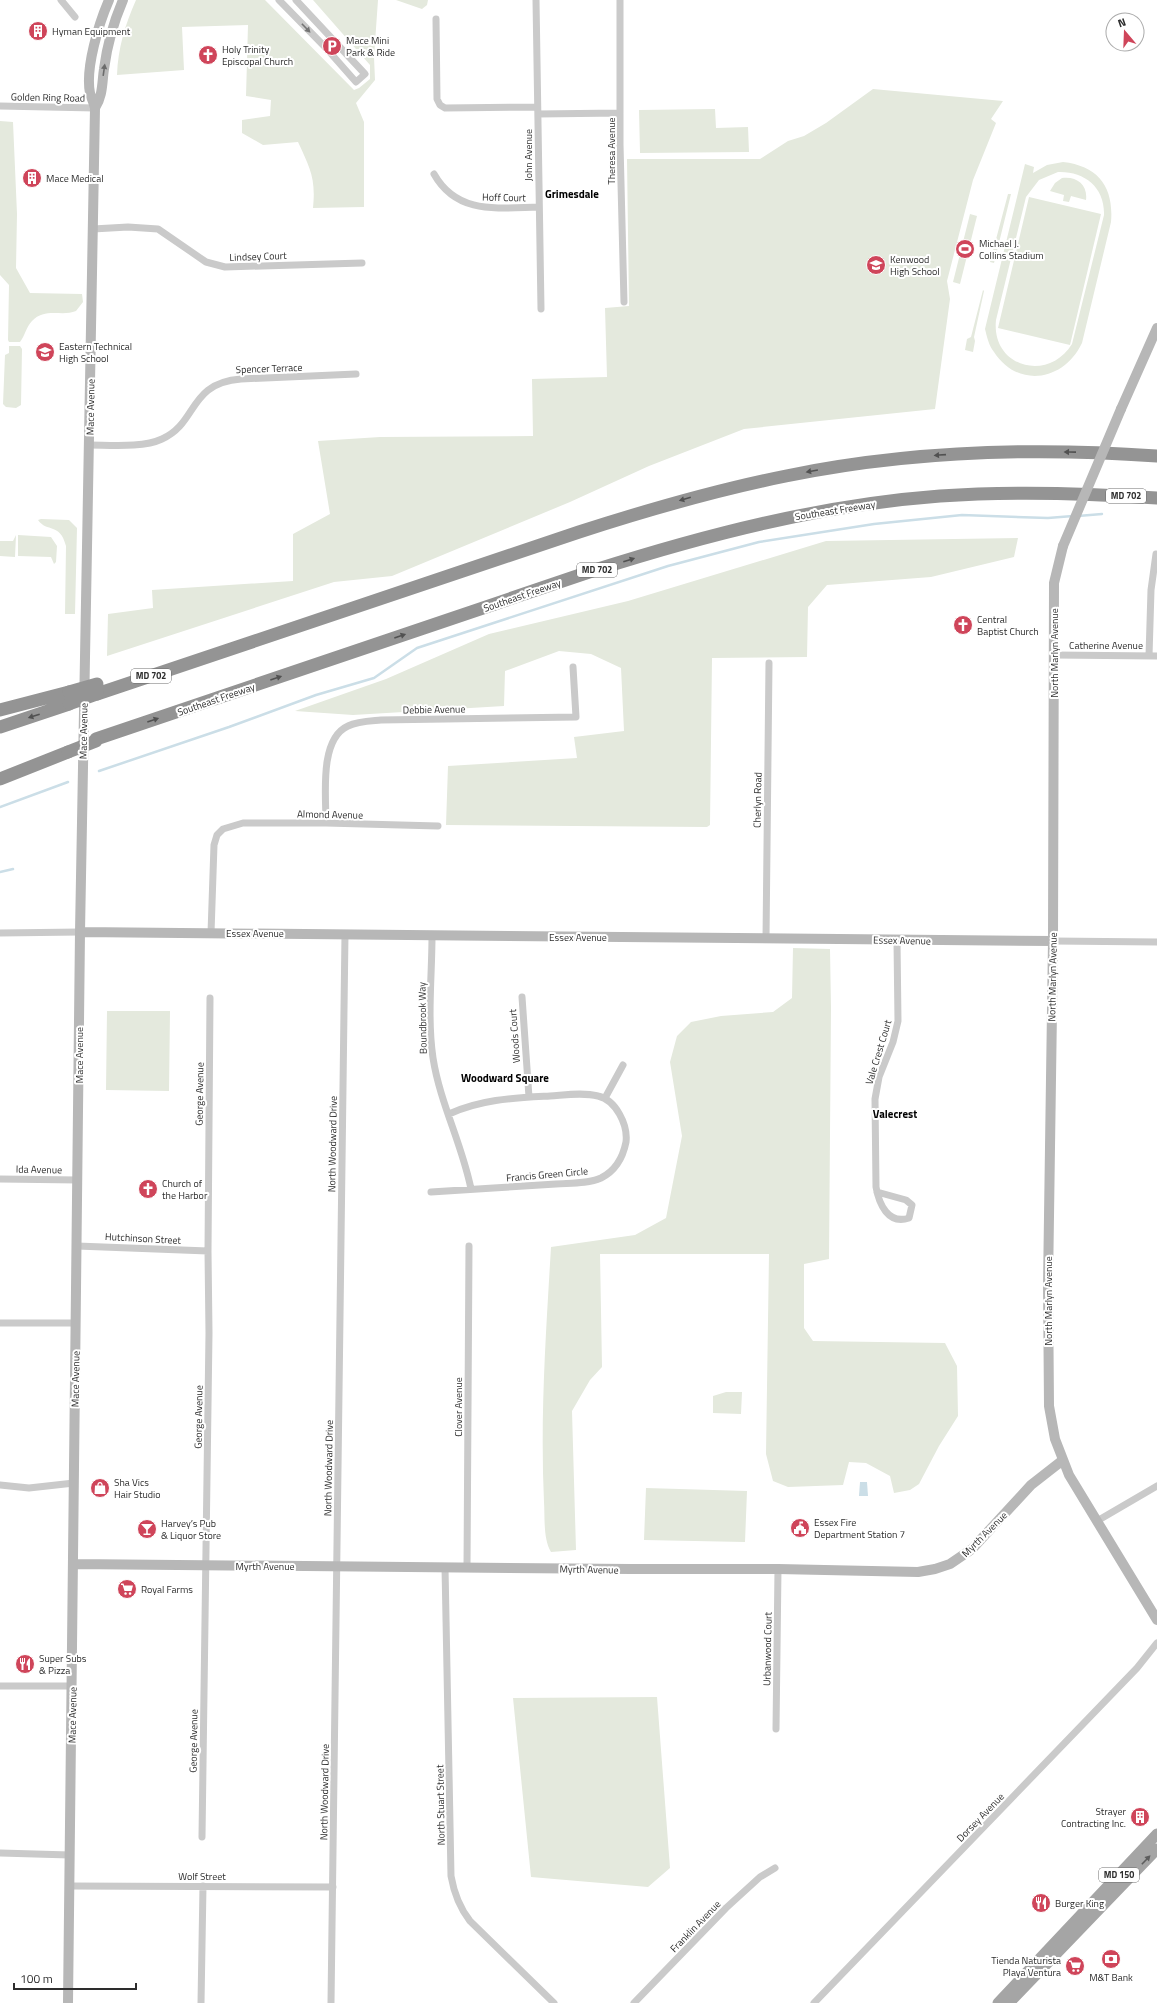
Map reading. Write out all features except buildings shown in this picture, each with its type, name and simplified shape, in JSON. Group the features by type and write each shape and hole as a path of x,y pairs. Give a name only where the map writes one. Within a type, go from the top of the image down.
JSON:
{"highway":[{"path":"0,727 69,698 205,658 641,512 742,485 834,467 934,455 1034,451 1109,452 1157,455"},
{"name":"Southeast Freeway","path":"0,772 592,571 750,526 841,509 938,496 1023,493 1095,494 1157,499"},
{"path":"0,710 69,698"},
{"path":"0,779 68,750"}],"main road":[{"name":"MD 150","path":"998,2003 1157,1834"},
{"name":"MD 150","path":"1009,2003 1157,1849"}],"street":[{"path":"61,0 75,17"},
{"name":"Mace Avenue","path":"68,2003 80,932 96,108 90,92 92,58 100,22 108,0"},
{"name":"Mace Avenue","path":"96,108 100,101 106,60 118,11 123,0"},
{"path":"279,0 326,48 356,82 365,74 296,0"},
{"name":"John Avenue","path":"536,0 538,207 541,309"},
{"name":"Theresa Avenue","path":"620,0 620,113 624,302"},
{"path":"436,20 437,99 440,106 445,108 620,113"},
{"name":"Golden Ring Road","path":"0,106 96,108"},
{"name":"Hoff Court","path":"434,174 444,188 470,205 486,208 538,207"},
{"name":"Lindsey Court","path":"93,229 128,227 158,229 206,262 225,267 362,263"},
{"name":"North Marlyn Avenue","path":"1157,328 1062,546 1057,562 1054,583 1053,941 1048,1390 1051,1421 1069,1475 1157,1620"},
{"name":"Spencer Terrace","path":"89,445 148,443 162,440 174,431 205,392 224,381 356,374"},
{"path":"1149,656 1151,590 1156,554"},
{"name":"Catherine Avenue","path":"1054,655 1157,656"},
{"name":"Cherlyn Road","path":"766,938 769,663"},
{"name":"Debbie Avenue","path":"326,823 328,754 334,738 345,727 359,723 381,720 576,717 573,667"},
{"name":"Almond Avenue","path":"211,933 214,845 217,835 223,829 243,823 326,823 438,826"},
{"name":"Essex Avenue","path":"0,933 80,932 345,934 766,938 897,941 1157,942"},
{"name":"North Woodward Drive","path":"331,2003 345,934"},
{"name":"Boundbrook Way","path":"432,936 432,1046 438,1082 464,1155 471,1189"},
{"name":"Vale Crest Court","path":"877,1192 906,1200 912,1205 909,1218 902,1220 893,1218 883,1208 877,1192 875,1099 879,1077 893,1042 898,1021 897,941"},
{"name":"Woods Court","path":"522,997 529,1097"},
{"name":"George Avenue","path":"202,1837 209,1332 208,1251 210,998"},
{"path":"449,1114 486,1101 529,1097 588,1095 605,1098 623,1065"},
{"name":"Francis Green Circle","path":"431,1192 580,1182 599,1178 607,1174 612,1170 622,1155 626,1137 622,1118 605,1098"},
{"name":"Ida Avenue","path":"0,1179 78,1180"},
{"name":"Hutchinson Street","path":"77,1246 208,1251"},
{"name":"Clover Avenue","path":"467,1567 469,1246"},
{"path":"0,1323 76,1323"},
{"name":"Myrth Avenue","path":"73,1564 778,1569 918,1572 935,1569 950,1564 972,1549 1032,1485 1063,1460"},
{"path":"0,1485 29,1488 74,1483"},
{"path":"1097,1521 1157,1486"},
{"name":"North Stuart Street","path":"446,1567 451,1876 460,1906 470,1920 554,2003"},
{"name":"Urbanwood Court","path":"776,1729 778,1569"},
{"name":"Dorsey Avenue","path":"814,2003 1131,1674 1157,1643"},
{"path":"0,1686 72,1686"},
{"path":"0,1853 70,1855"},
{"name":"Franklin Avenue","path":"634,2003 726,1908 760,1877 775,1868"},
{"name":"Wolf Street","path":"70,1886 333,1887"},
{"path":"201,2003 203,1886"}],"shaded area":[{"path":"136,0 265,0 354,90 370,79 370,65 313,0 378,0 374,57 375,80 356,103 364,122 364,207 313,208 313,181 306,159 298,142 263,145 242,133 242,120 270,116 271,100 246,96 248,25 182,27 184,70 117,75 123,37"},
{"path":"396,0 428,0 427,5 422,9"},
{"path":"873,89 1003,101 991,119 996,123 973,180 947,281 950,299 935,409 744,429 649,466 570,502 392,576 334,582 107,656 108,614 153,608 152,590 293,581 293,534 330,514 318,441 380,437 533,436 532,379 607,377 605,308 629,306 627,159 760,159 788,141 804,136 826,123"},
{"path":"715,109 716,128 748,127 749,152 640,153 639,110"},
{"path":"0,121 13,122 17,214 16,268 30,293 82,294 83,302 76,311 71,313 48,313 37,317 30,323 20,342 9,342 8,340 9,285 0,275"},
{"path":"1063,162 1076,164 1095,174 1107,189 1110,199 1111,222 1082,343 1074,356 1064,366 1053,372 1040,376 1015,372 1004,364 991,347 985,329 1025,164 1034,167 1033,173 1047,165","holes":["1058,172 1067,172 1084,178 1097,189 1101,196 1104,215 1072,344 1062,356 1049,363 1036,366 1023,364 1012,359 1002,349 997,336 996,320 1026,197 1039,180"]},
{"path":"1062,178 1072,178 1077,180 1085,190 1086,200 1071,196 1069,202 1063,201 1064,195 1050,191 1055,183"},
{"path":"1008,194 1011,194 994,263 990,262"},
{"path":"1029,197 1101,214 1070,345 998,328"},
{"name":"Michael J. Collins Stadium","path":"970,214 977,216 960,284 953,282"},
{"path":"983,290 974,337 975,341 973,352 965,350 967,339 971,337"},
{"path":"9,346 20,346 22,349 21,405 16,408 6,407 3,404 5,355 9,353"},
{"path":"38,520 69,520 77,528 75,614 65,614 66,546 60,534 42,524"},
{"path":"16,535 15,557 0,556 0,541 13,541"},
{"path":"18,535 51,537 57,546 56,562 54,564 51,557 18,556"},
{"path":"1018,538 1014,557 931,577 827,585 808,607 807,657 712,658 710,825 707,827 446,825 448,766 577,758 574,737 624,731 621,668 591,654 559,651 505,671 504,706 353,715 295,711 386,679 489,634 628,601 826,541"},
{"path":"793,948 830,949 829,1259 804,1264 804,1328 813,1341 945,1343 957,1366 958,1416 939,1446 919,1484 910,1490 894,1493 890,1476 866,1463 849,1462 843,1485 788,1487 773,1481 766,1454 769,1254 600,1254 602,1367 590,1380 572,1411 576,1550 551,1552 548,1547 545,1528 543,1438 544,1374 551,1247 635,1235 666,1218 682,1136 670,1062 677,1036 691,1022 721,1016 773,1012 792,998"},
{"path":"107,1011 170,1011 169,1091 106,1090"},
{"path":"726,1392 742,1392 741,1414 713,1413 713,1396"},
{"path":"860,1482 867,1482 868,1496 859,1496"},
{"path":"646,1488 747,1491 745,1542 644,1540"},
{"path":"657,1697 670,1868 648,1887 531,1877 513,1698"}],"waterway":[{"path":"1078,516 1102,514"},
{"path":"99,771 229,727 316,695 374,678 417,648 668,566 759,542 874,524 962,515 1048,518 1073,516"},
{"path":"0,807 68,782"},
{"path":"0,872 13,869"}],"place":[{"name":"Hyman Equipment","path":"38,31"},
{"name":"Mace Mini Park & Ride","path":"332,46"},
{"name":"Holy Trinity Episcopal Church","path":"208,55"},
{"name":"Mace Medical","path":"32,178"},
{"name":"Michael J. Collins Stadium","path":"965,249"},
{"name":"Kenwood High School","path":"876,265"},
{"name":"Eastern Technical High School","path":"45,352"},
{"name":"Central Baptist Church","path":"963,625"},
{"name":"Church of the Harbor","path":"148,1189"},
{"name":"Sha Vics Hair Studio","path":"100,1488"},
{"name":"Essex Fire Department Station 7","path":"800,1528"},
{"name":"Harvey’s Pub & Liquor Store","path":"147,1529"},
{"name":"Royal Farms","path":"127,1589"},
{"name":"Super Subs & Pizza","path":"25,1664"},
{"name":"Strayer Contracting Inc.","path":"1140,1817"},
{"name":"Burger King","path":"1041,1903"},
{"name":"M&T Bank","path":"1111,1959"},
{"name":"Tienda Naturista Playa Ventura","path":"1075,1966"}],"district":[{"name":"Grimesdale","path":"572,194"},
{"name":"Woodward Square","path":"505,1078"},
{"name":"Valecrest","path":"895,1114"}]}
